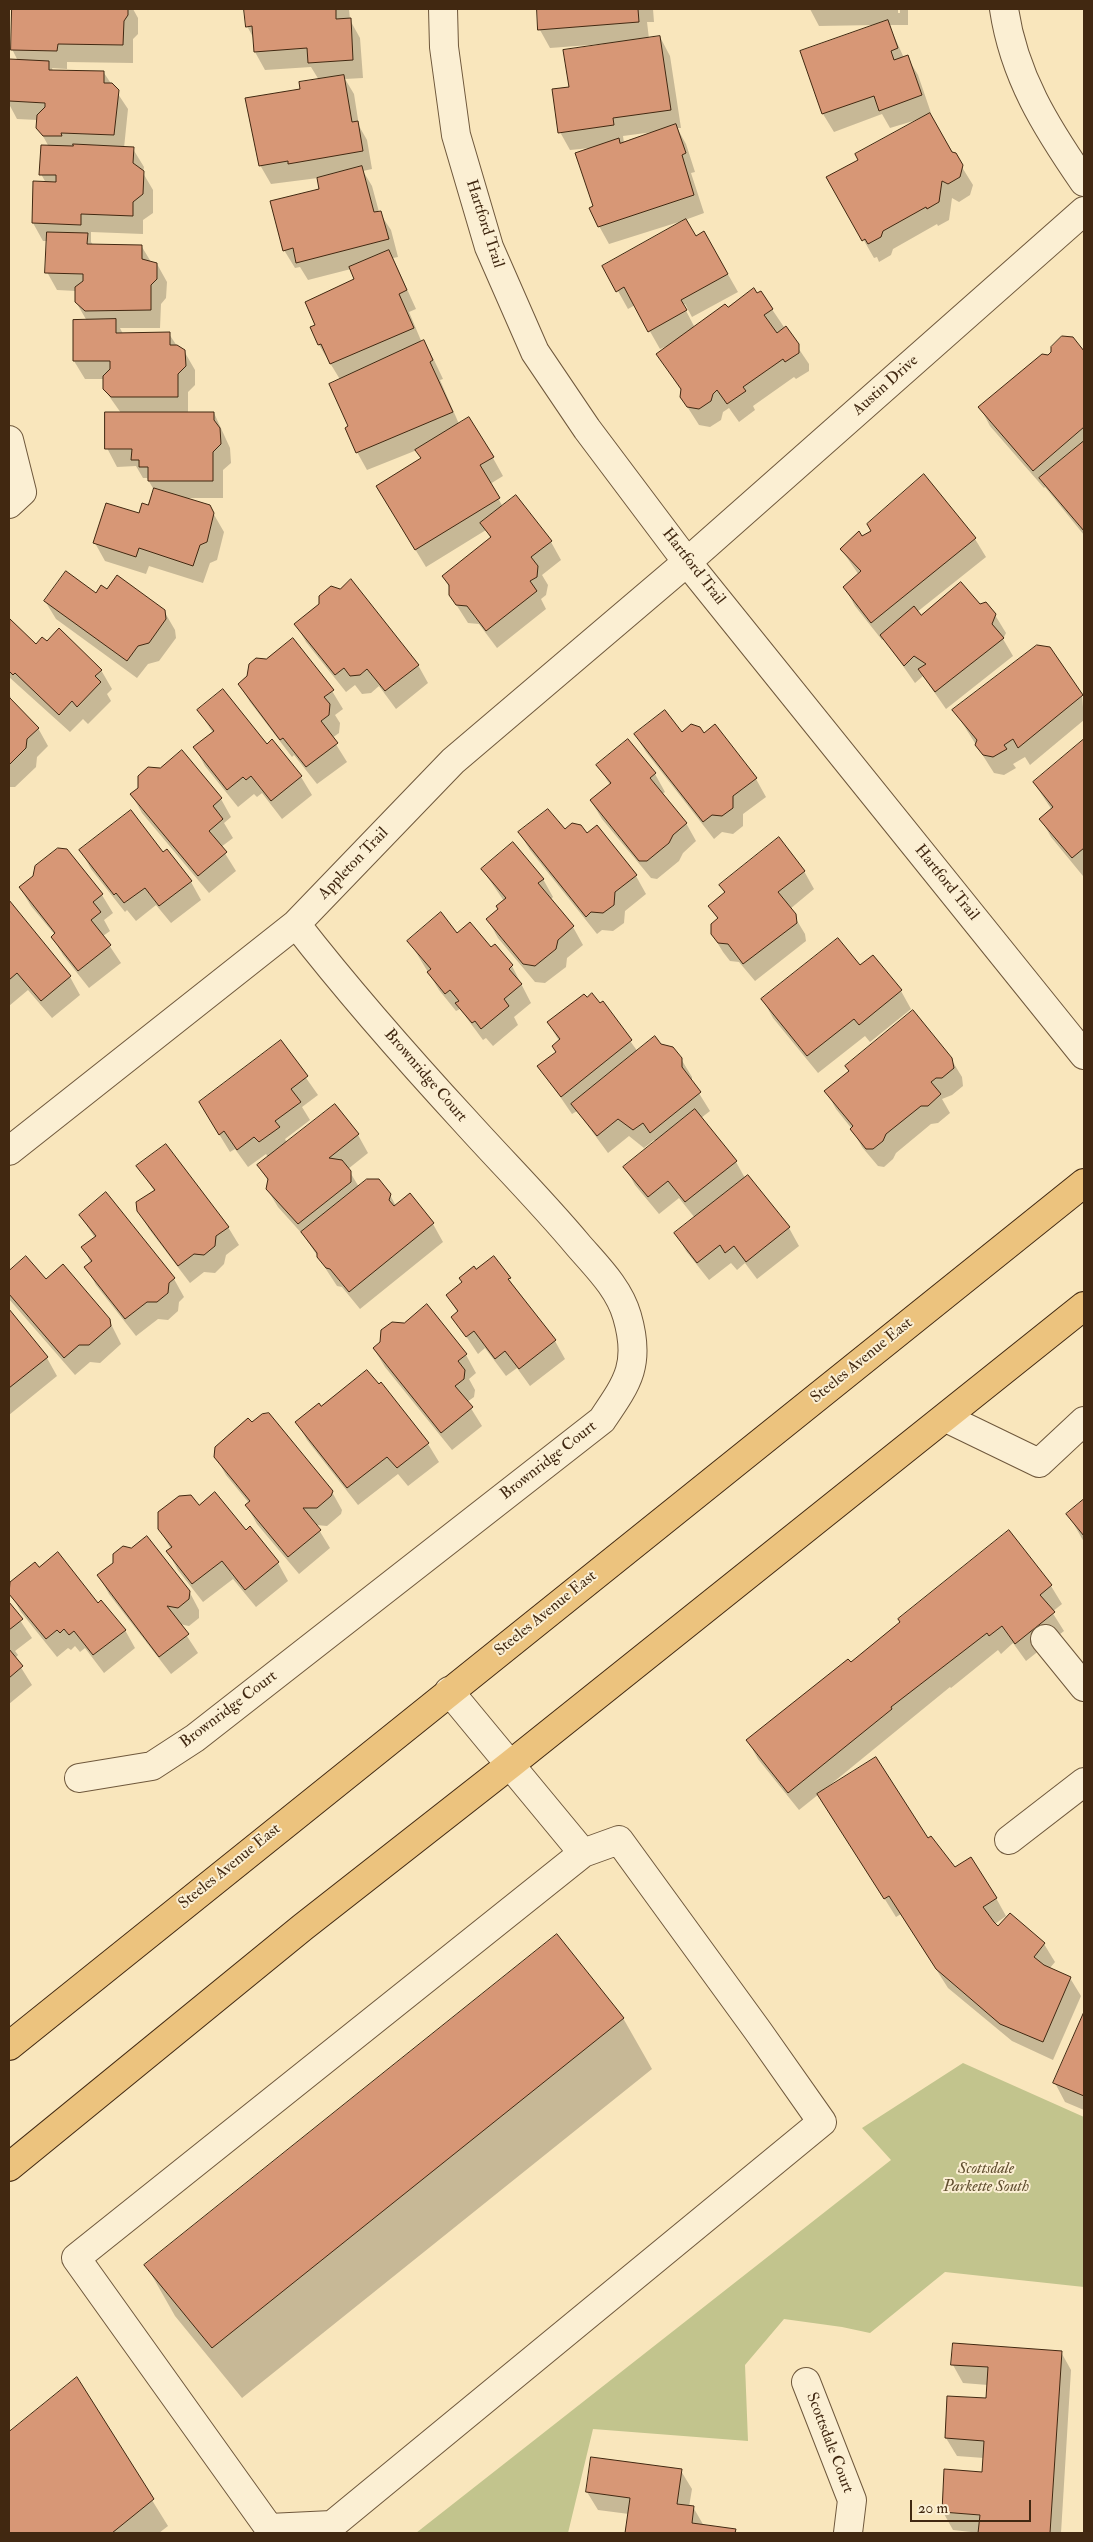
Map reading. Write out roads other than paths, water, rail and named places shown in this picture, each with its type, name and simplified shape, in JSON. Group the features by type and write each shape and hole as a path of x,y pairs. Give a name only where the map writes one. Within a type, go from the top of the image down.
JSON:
{"main road":[{"name":"Steeles Avenue East","path":"9,2046 1084,1183"},
{"path":"9,2167 303,1927 511,1764 643,1656 1083,1313"}],"street":[{"name":"Hartford Trail","path":"443,9 444,47 456,135 489,247 535,352 587,429 687,562 1084,1055"},
{"path":"1004,9 1012,53 1030,95 1049,131 1084,182"},
{"name":"Austin Drive","path":"687,562 1084,211"},
{"path":"9,440 22,492 9,504"},
{"name":"Appleton Trail","path":"9,1152 296,924 453,761 687,562"},
{"name":"Brownridge Court","path":"79,1778 152,1766 195,1738 602,1420 627,1382 634,1350 627,1315 612,1285 533,1192 465,1122 350,990 296,924"},
{"path":"946,1418 1039,1463 1084,1421"},
{"path":"1045,1639 1084,1687"},
{"path":"449,1691 583,1853"},
{"path":"1008,1840 1084,1782"},
{"path":"619,1840 753,2023 822,2122 332,2525 269,2528 76,2258 583,1853 619,1840"},
{"name":"Scottsdale Court","path":"806,2382 852,2500 848,2533"}],"park label":[{"name":"Scottsdale Parkette South","path":"986,2179"}]}
